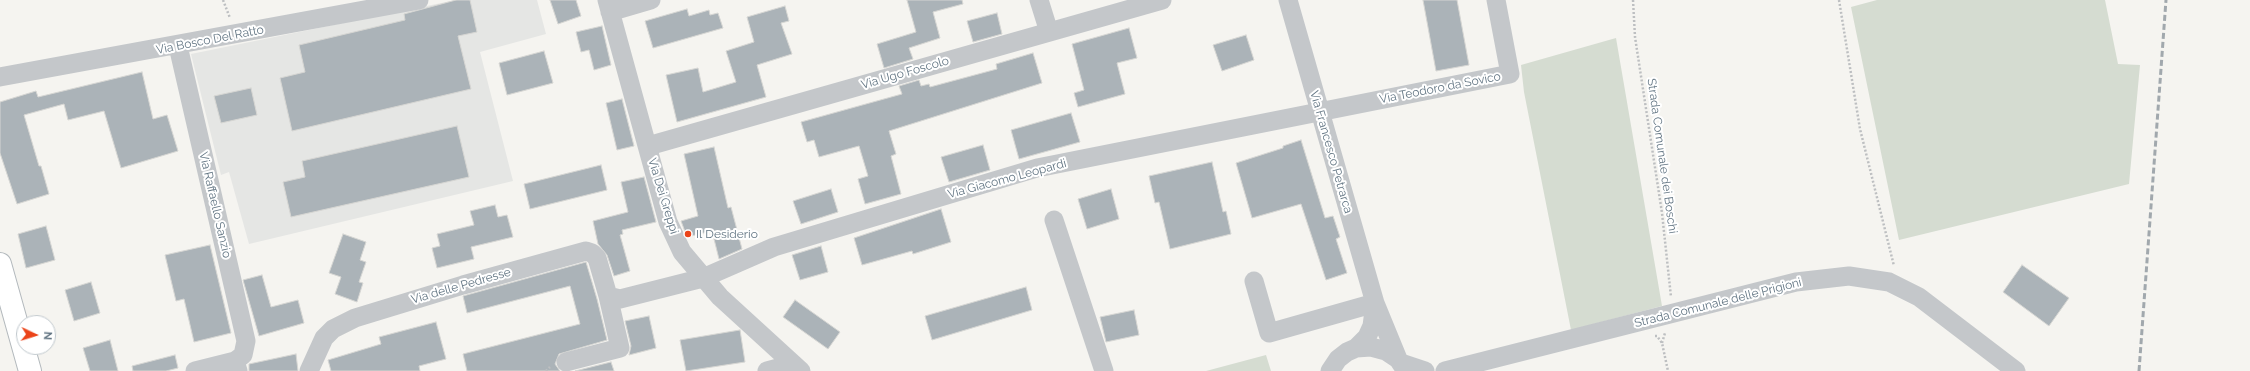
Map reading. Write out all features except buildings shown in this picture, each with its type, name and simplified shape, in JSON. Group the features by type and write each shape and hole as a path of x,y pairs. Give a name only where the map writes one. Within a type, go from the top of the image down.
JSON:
{"street":[{"name":"Via Bosco Del Ratto","path":"0,77 178,46 419,0"},
{"path":"609,6 651,0"},
{"path":"1039,0 1049,32"},
{"name":"Via Ugo Foscolo","path":"648,146 1162,0"},
{"name":"Via Francesco Petrarca","path":"1288,0 1375,303 1402,364"},
{"name":"Via Teodoro da Sovico","path":"1320,112 1510,74 1496,0"},
{"name":"Via Dei Greppi","path":"609,6 668,222 676,241 682,252 720,297 797,368"},
{"name":"Via Raffaello Sanzio","path":"178,46 246,342 243,355 236,366 195,371"},
{"name":"Via Giacomo Leopardi","path":"703,278 774,247 1036,168 1320,112"},
{"path":"1054,220 1104,371"},
{"name":"Via delle Pedresse","path":"309,371 324,338 333,329 355,318 463,285 586,251 592,253 597,258 608,296 620,348 566,362"},
{"path":"2,276 30,371"},
{"name":"Strada Comunale delle Prigioni","path":"1445,371 1796,282 1849,276 1889,282 1919,297 2016,371"},
{"path":"608,296 620,299 703,278"},
{"path":"1254,281 1269,333 1375,303"},
{"name":"Via Francesco Petrarca","path":"1356,348 1367,337 1372,326 1375,303"},
{"path":"1330,371 1338,359 1356,348 1371,347 1386,351 1402,364 1425,371"},
{"path":"767,371 797,368"}],"path":[{"name":"Strada Comunale dei Boschi","path":"1633,0 1635,37 1662,213 1671,291 1670,315"},
{"path":"1838,0 1860,129 1893,264 1901,287"},
{"path":"1662,342 1668,371"}],"shaded area":[{"path":"456,0 537,0 546,34 480,52 513,181 249,244 229,172 221,175 191,54"},
{"path":"1877,0 2105,0 2118,64 2140,65 2129,184 1899,240 1851,7"},
{"path":"1616,38 1662,306 1571,330 1524,92 1521,65"},
{"path":"1266,355 1271,371 1206,371"}],"railway":[{"path":"2139,371 2166,0"}],"place":[{"name":"Il Desiderio","path":"688,234"}]}
